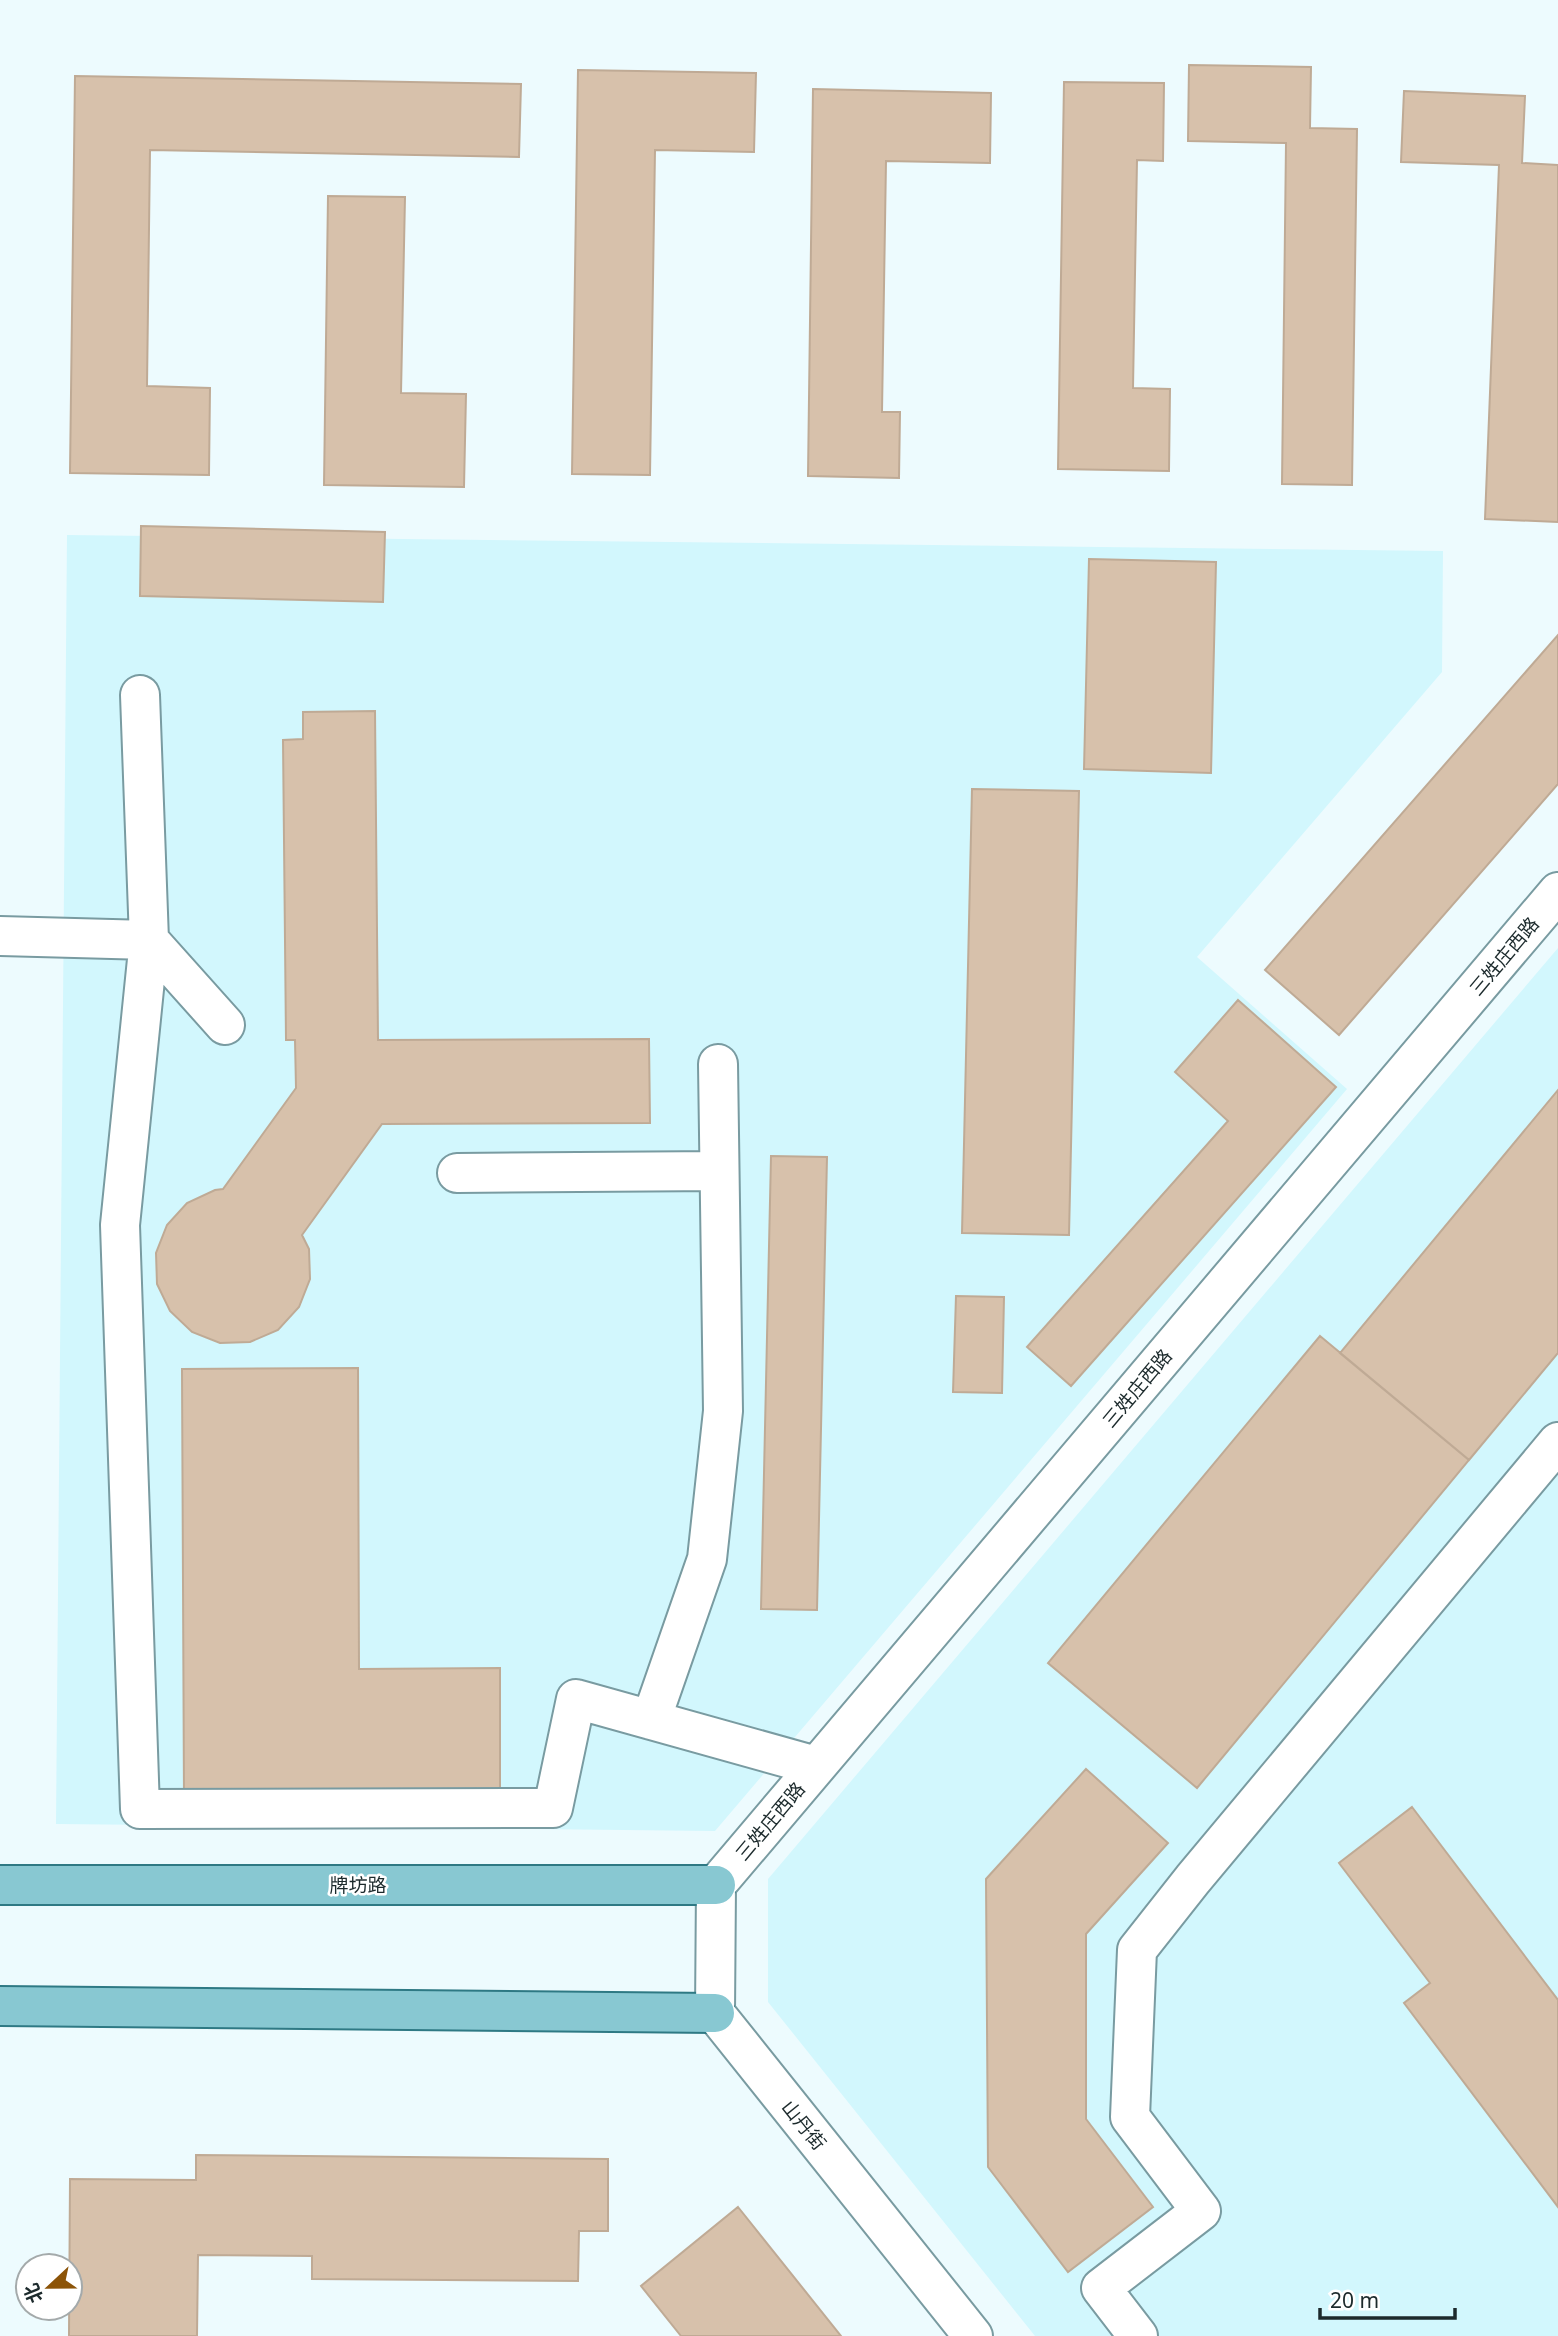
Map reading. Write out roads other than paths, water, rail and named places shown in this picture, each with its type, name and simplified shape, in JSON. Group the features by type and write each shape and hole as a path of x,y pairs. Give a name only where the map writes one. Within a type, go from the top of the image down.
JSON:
{"main road":[{"name":"牌坊路","path":"0,1885 716,1885"},
{"path":"0,2006 715,2013"}],"street":[{"path":"140,695 149,940 120,1225 140,1809 553,1808 576,1699 816,1766"},
{"name":"三姓庄西路","path":"716,1885 1558,892"},
{"path":"0,936 149,940 225,1025"},
{"path":"651,1720 706,1559 723,1411 718,1064"},
{"path":"457,1173 719,1171"},
{"path":"1138,2336 1101,2288 1201,2211 1130,2117 1137,1950 1558,1442"},
{"path":"715,2013 716,1885"},
{"name":"山丹街","path":"715,2013 973,2336"}]}
